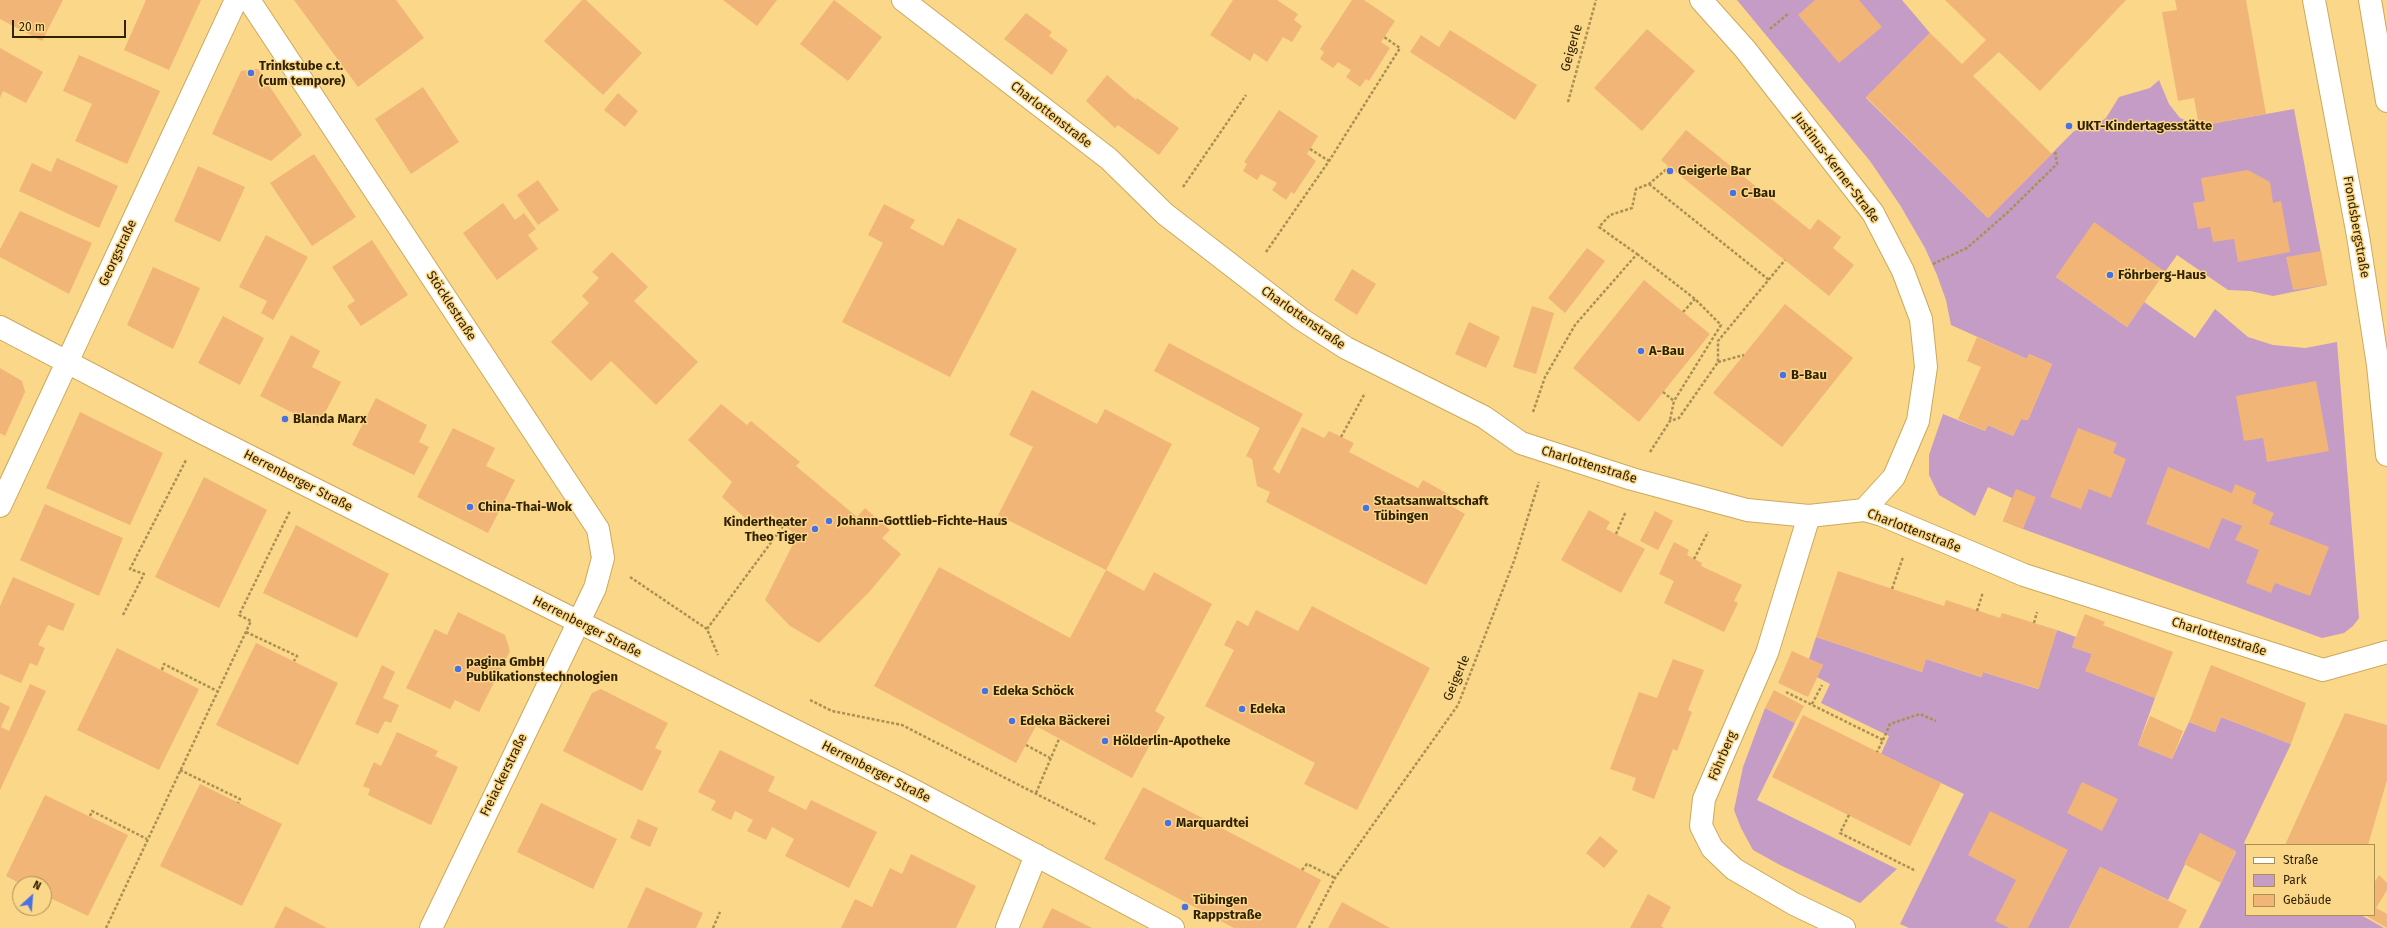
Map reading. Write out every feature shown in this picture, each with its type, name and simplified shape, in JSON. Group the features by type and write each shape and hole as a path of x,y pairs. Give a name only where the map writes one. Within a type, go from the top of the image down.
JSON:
{"street":[{"name":"Georgstraße","path":"0,506 236,0"},
{"name":"Stöcklestraße","path":"249,0 598,529 603,558 595,588 577,623"},
{"name":"Charlottenstraße","path":"903,0 1109,159 1164,214 1301,319 1346,348 1484,417 1521,442 1548,453 1632,479 1747,510 1809,516 1864,510 1908,526 2024,575 2323,670 2387,652"},
{"name":"Justinus-Kerner-Straße","path":"1701,0 1745,49 1873,213 1903,271 1921,319 1925,360 1918,421 1894,477 1864,510"},
{"name":"Frondsbergstraße","path":"2314,0 2358,236 2378,365 2387,455"},
{"path":"2370,0 2387,101"},
{"name":"Herrenberger Straße","path":"0,327 201,432 577,623 883,775 1173,928"},
{"name":"Föhrberg","path":"1809,516 1767,653 1704,799 1701,826 1712,848 1734,869 1794,904 1844,928"},
{"name":"Freiackerstraße","path":"431,928 577,623"},
{"path":"1007,928 1036,855"}],"path":[{"name":"Geigerle","path":"1568,102 1596,0"},
{"path":"1247,278 1329,161 1400,48 1384,37"},
{"path":"1164,214 1246,95"},
{"path":"1310,149 1329,161"},
{"path":"1903,271 1932,264 1967,248 2007,213 2057,164 2055,150"},
{"path":"1632,479 1670,421 1674,401 1721,325 1695,299 1599,227 1610,215 1632,208 1636,189 1649,184 1669,166"},
{"path":"1649,184 1769,280"},
{"path":"1521,442 1545,377 1575,325 1637,254"},
{"path":"1670,421 1679,418 1718,362 1718,341 1785,260"},
{"path":"1683,312 1695,299"},
{"path":"1718,362 1744,355"},
{"path":"1342,437 1379,365"},
{"path":"1663,392 1674,401"},
{"path":"123,615 144,574 130,569 201,432"},
{"name":"Geigerle","path":"1309,928 1335,878 1458,705 1514,561 1548,453"},
{"path":"106,928 251,621 239,615 304,484"},
{"path":"707,629 784,525"},
{"path":"603,558 707,629 718,657"},
{"path":"246,632 297,656 294,662"},
{"path":"162,670 164,664 217,691"},
{"path":"1756,677 1883,740"},
{"path":"1812,704 1822,685"},
{"path":"803,697 832,711 902,725 1097,825"},
{"path":"1877,752 1890,724 1920,714 1936,721"},
{"path":"1036,793 1059,739"},
{"path":"1026,745 1050,758"},
{"path":"180,770 240,799 238,803"},
{"path":"90,816 92,812 147,839"},
{"path":"1849,815 1840,833 1916,871"},
{"path":"1302,870 1306,864 1335,878"},
{"path":"713,928 720,912"}],"green space":[{"path":"1737,0 1902,0 1930,33 1866,98 1988,218 2074,131 2094,126 2106,118 2119,97 2150,88 2159,80 2169,104 2180,118 2199,126 2294,109 2327,285 2273,296 2250,291 2228,290 2177,255 2165,272 2094,223 2056,277 2127,327 2144,302 2195,338 2215,309 2248,337 2273,345 2305,348 2337,342 2359,618 2353,626 2344,633 2322,638 2023,529 2003,521 2012,498 1988,487 1975,516 1939,495 1929,475 1929,455 1943,414 1985,431 1988,425 2013,436 2021,419 2028,420 2052,364 2029,354 2027,359 1951,325 1946,300 1937,275 1925,248 1900,205 1870,161"},
{"path":"2057,630 2076,637 2072,647 2092,654 2086,671 2155,698 2138,745 2172,759 2189,722 2215,732 2221,717 2291,744 2244,843 2246,844 2245,916 2363,916 2384,928 2199,928 2236,852 2200,833 2168,900 2100,867 2069,928 1909,928 1900,924 1964,794 1881,754 1889,736 1821,703 1830,684 1817,677 1823,665 1809,659 1816,637 1922,672 1926,659 1981,677 1983,672 2038,689"},
{"path":"1765,708 1795,723 1757,800 1897,869 1860,903 1780,865 1753,850 1741,828 1734,810 1743,767"}],"building":[{"path":"0,0 63,0 42,41 0,19"},
{"path":"146,0 201,0 169,70 124,50"},
{"path":"294,0 396,0 424,38 358,87"},
{"path":"582,0 586,0 642,53 603,95 544,41"},
{"path":"723,0 777,0 757,26"},
{"path":"834,0 882,37 848,81 800,44"},
{"path":"1233,0 1277,0 1298,14 1294,20 1302,26 1292,42 1283,37 1267,62 1254,53 1250,61 1210,35"},
{"path":"1352,0 1364,0 1395,21 1381,42 1390,48 1369,81 1366,79 1360,87 1346,77 1351,70 1338,62 1333,68 1320,59 1324,52 1320,49"},
{"path":"1815,0 1859,0 1882,27 1839,63 1798,15"},
{"path":"1945,0 2126,0 2040,91 1999,52 1973,76 2052,154 1988,218 1866,97 1930,33 1962,64 1986,40"},
{"path":"2175,0 2246,0 2266,114 2199,126 2194,98 2178,101 2162,12 2177,10"},
{"path":"1026,13 1052,32 1049,36 1068,50 1052,75 1004,39"},
{"path":"1647,29 1695,71 1642,131 1594,88"},
{"path":"1450,30 1537,85 1515,120 1410,52 1421,35 1439,47"},
{"path":"0,48 43,72 26,103 3,91 0,98"},
{"path":"79,55 160,91 127,164 75,141 92,104 63,91"},
{"path":"258,69 302,135 271,161 212,134 241,71"},
{"path":"1107,75 1136,100 1137,98 1179,128 1159,155 1118,125 1115,128 1086,101"},
{"path":"423,87 459,142 411,174 375,119"},
{"path":"618,93 638,111 625,127 604,110"},
{"path":"1279,110 1318,136 1307,154 1316,161 1294,194 1291,192 1286,200 1272,190 1277,183 1261,174 1257,180 1243,171 1247,164 1244,162"},
{"name":"C-Bau","path":"1686,130 1810,230 1818,219 1841,237 1833,248 1854,265 1829,296 1661,160"},
{"path":"314,154 356,217 312,246 270,183"},
{"path":"57,158 118,186 99,228 19,191 32,163 51,172"},
{"path":"198,166 245,187 220,242 174,221"},
{"path":"2248,170 2270,182 2273,203 2281,201 2290,252 2238,262 2234,239 2213,242 2210,227 2198,229 2193,203 2205,201 2201,178"},
{"path":"538,180 559,210 538,225 517,195"},
{"path":"503,203 515,220 524,213 536,229 528,235 538,249 497,280 463,233"},
{"path":"884,204 915,220 910,228 943,246 958,218 1017,249 950,377 842,322 883,243 868,235"},
{"path":"20,211 92,243 69,294 0,257 0,249"},
{"name":"Föhrberg-Haus","path":"2094,222 2165,272 2127,327 2056,277"},
{"path":"266,235 308,257 273,320 261,313 267,301 239,287"},
{"path":"372,240 408,295 361,326 347,306 355,301 332,267"},
{"path":"1587,248 1605,261 1565,313 1548,298"},
{"path":"2321,251 2327,285 2293,290 2286,257"},
{"path":"612,252 648,287 634,301 698,362 656,405 611,361 591,381 551,342 589,303 582,296 599,278 592,272"},
{"path":"153,267 200,288 173,349 127,325"},
{"path":"1352,269 1376,284 1357,315 1334,300"},
{"name":"A-Bau","path":"1644,280 1710,334 1639,422 1573,368"},
{"name":"B-Bau","path":"1785,304 1853,358 1782,447 1713,393"},
{"path":"1532,306 1554,313 1536,374 1513,367"},
{"path":"223,316 264,338 240,385 198,363"},
{"path":"1469,322 1500,337 1486,368 1455,354"},
{"path":"291,335 320,351 312,367 341,382 318,426 260,396"},
{"path":"1977,337 2027,359 2029,354 2052,364 2028,420 2021,419 2013,436 1988,425 1985,431 1958,419 1981,367 1967,361"},
{"name":"Staatsanwaltschaft Tübingen","path":"1169,343 1303,414 1273,469 1279,474 1302,427 1324,438 1329,431 1354,443 1349,452 1418,488 1423,480 1448,494 1444,502 1465,514 1426,585 1266,502 1270,492 1257,486 1252,459 1246,456 1260,428 1154,371"},
{"path":"0,368 22,381 25,392 5,436 0,433"},
{"path":"2316,381 2329,451 2267,462 2263,438 2244,441 2236,396"},
{"path":"1032,390 1097,424 1105,409 1172,444 1106,570 998,515 1033,447 1009,435"},
{"path":"376,398 427,425 419,442 429,447 414,475 352,445"},
{"name":"Johann-Gottlieb-Fichte-Haus","path":"721,404 747,425 751,421 800,462 796,466 857,517 865,508 890,530 882,538 901,554 870,591 819,643 790,626 765,600 797,536 771,514 757,529 722,497 732,482 688,440"},
{"path":"80,412 163,453 130,525 46,488"},
{"path":"453,428 495,448 486,466 515,480 488,533 417,497"},
{"path":"2078,428 2117,443 2113,453 2126,459 2111,498 2089,489 2081,509 2050,497"},
{"path":"2168,467 2232,493 2235,484 2256,493 2252,503 2274,513 2269,524 2329,547 2310,596 2275,583 2271,593 2246,583 2259,550 2235,540 2242,526 2222,518 2209,549 2146,524"},
{"path":"204,477 267,510 219,608 155,577"},
{"path":"2016,489 2036,497 2023,529 2003,521"},
{"path":"45,504 123,538 99,596 20,560"},
{"path":"1589,510 1610,522 1606,529 1645,549 1621,593 1561,560"},
{"path":"1655,511 1673,521 1658,550 1640,541"},
{"path":"296,525 389,574 357,638 263,593"},
{"path":"1674,542 1689,550 1687,555 1702,563 1701,566 1742,585 1734,601 1738,603 1724,632 1664,603 1674,581 1659,574"},
{"path":"939,567 1070,638 1106,570 1144,591 1154,572 1212,604 1155,711 1165,717 1132,778 1036,726 1016,763 874,686"},
{"path":"1838,571 1944,606 1946,600 2000,618 2002,613 2057,630 2039,689 1983,672 1982,677 1926,659 1922,672 1816,637"},
{"path":"13,577 75,604 63,631 48,625 38,645 45,648 37,666 30,663 21,683 0,674 0,606"},
{"path":"1312,606 1430,668 1357,810 1304,784 1315,763 1205,706 1234,650 1224,645 1237,620 1248,626 1256,610 1298,631"},
{"name":"pagina GmbH Publikationstechnologien","path":"458,612 505,635 510,651 479,712 455,700 450,709 406,688 435,629 447,635"},
{"path":"2085,614 2105,622 2103,625 2173,652 2155,698 2085,671 2092,654 2072,647"},
{"path":"256,643 338,683 298,765 216,725"},
{"path":"117,648 199,689 159,770 77,730"},
{"path":"1792,651 1823,665 1808,697 1778,683"},
{"path":"1673,659 1704,670 1688,710 1692,712 1677,751 1673,749 1654,799 1632,790 1636,778 1610,769 1639,692 1657,698"},
{"path":"382,665 395,672 383,698 399,705 391,723 385,721 378,734 355,724"},
{"path":"2211,665 2306,703 2291,744 2221,717 2215,732 2189,722"},
{"path":"30,684 46,691 0,790 0,702 10,707 1,727 9,731"},
{"path":"601,689 668,723 655,748 662,751 642,791 563,751 592,693"},
{"path":"1774,690 1804,706 1795,723 1765,708"},
{"path":"2345,713 2387,725 2387,780 2368,844 2285,844"},
{"path":"1803,715 1941,783 1910,846 1772,777"},
{"path":"2150,716 2183,731 2172,759 2138,745"},
{"path":"397,732 438,751 435,756 458,767 431,825 368,795 370,789 363,786 374,762 381,766"},
{"path":"720,750 775,777 768,791 806,810 811,800 877,832 849,888 785,856 794,839 772,827 766,840 747,831 753,820 735,811 731,820 711,810 716,801 698,792"},
{"path":"2082,782 2118,799 2102,831 2067,813"},
{"path":"200,784 282,824 242,906 160,866"},
{"name":"Marquardtei","path":"1143,787 1321,880 1296,928 1234,928 1104,859"},
{"path":"45,795 128,835 88,916 52,899 52,876 12,876 12,879 6,876"},
{"path":"541,803 617,839 593,889 517,852"},
{"path":"1990,811 2068,850 2028,928 2009,928 1995,921 2016,880 1968,855"},
{"path":"638,819 658,828 650,847 630,838"},
{"path":"2200,833 2236,851 2221,883 2184,864"},
{"path":"1600,836 1618,851 1604,868 1586,853"},
{"path":"911,854 976,886 956,928 841,928 855,899 872,907 890,868 902,874"},
{"path":"2100,867 2187,910 2178,928 2069,928"},
{"path":"2379,875 2387,883 2387,890 2376,908 2387,914 2387,928 2367,916 2375,916 2375,881"},
{"path":"646,887 703,913 696,928 627,928"},
{"path":"1648,894 1671,907 1661,926 1664,928 1630,928"},
{"path":"1342,902 1390,928 1328,928"},
{"path":"285,906 327,928 274,928"},
{"path":"1052,908 1092,928 1042,928"}],"place":[{"name":"Trinkstube c.t. (cum tempore)","path":"251,73"},
{"name":"UKT-Kindertagesstätte","path":"2069,126"},
{"name":"Geigerle Bar","path":"1670,171"},
{"name":"C-Bau","path":"1733,193"},
{"name":"Föhrberg-Haus","path":"2110,275"},
{"name":"A-Bau","path":"1641,351"},
{"name":"B-Bau","path":"1783,375"},
{"name":"Blanda Marx","path":"285,419"},
{"name":"China-Thai-Wok","path":"470,507"},
{"name":"Staatsanwaltschaft Tübingen","path":"1366,508"},
{"name":"Johann-Gottlieb-Fichte-Haus","path":"829,521"},
{"name":"Kindertheater Theo Tiger","path":"815,529"},
{"name":"pagina GmbH Publikationstechnologien","path":"458,669"},
{"name":"Edeka Schöck","path":"985,691"},
{"name":"Edeka","path":"1242,709"},
{"name":"Edeka Bäckerei","path":"1012,721"},
{"name":"Hölderlin-Apotheke","path":"1105,741"},
{"name":"Marquardtei","path":"1168,823"},
{"name":"Tübingen Rappstraße","path":"1185,907"}]}
